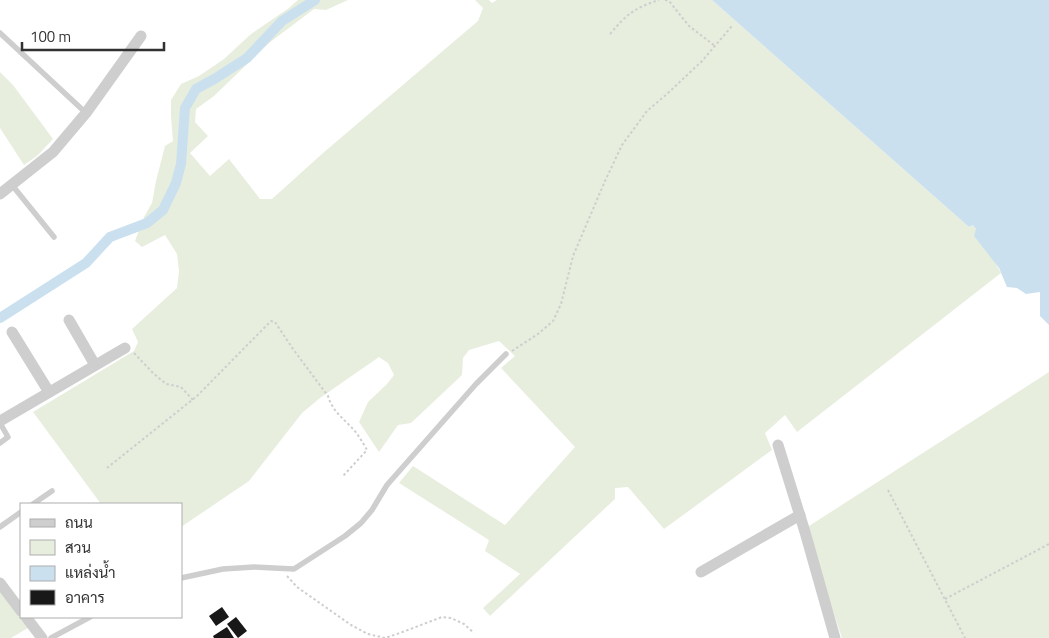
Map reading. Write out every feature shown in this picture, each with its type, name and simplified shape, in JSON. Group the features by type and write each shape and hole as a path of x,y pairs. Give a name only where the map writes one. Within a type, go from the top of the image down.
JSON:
{"street":[{"path":"0,194 53,152 86,113 141,36"},
{"path":"69,320 95,365"},
{"path":"12,332 48,392"},
{"path":"0,422 48,392 126,348"},
{"path":"778,445 835,638"},
{"path":"701,572 800,515"},
{"path":"0,583 20,610"},
{"path":"27,618 42,638"}],"lane":[{"path":"0,33 86,113"},
{"path":"12,185 54,237"},
{"path":"182,578 254,567 294,570 345,536 361,523 372,510 387,485 411,457 476,384 506,354"},
{"path":"0,422 8,437 0,443"},
{"path":"34,503 52,491"},
{"path":"0,527 20,513"},
{"path":"51,638 88,618"}],"path":[{"path":"610,34 626,16 640,7 659,0"},
{"path":"665,0 669,1 689,26 715,46"},
{"path":"506,354 538,334 553,321 561,304 573,256 604,181 622,145 647,110 702,61 732,26"},
{"path":"107,468 193,400 272,321 275,322 328,396 330,404 364,443 367,450 344,476"},
{"path":"126,348 135,354 166,384 181,387 193,400"},
{"path":"888,490 965,638"},
{"path":"945,599 1049,544"},
{"path":"282,570 297,587 351,625 368,634 385,638 442,618 451,618 464,624 474,633"}],"green space":[{"path":"298,0 348,0 326,10 314,9 269,43 214,96 196,109 195,122 208,136 190,153 210,176 229,159 260,199 272,199 478,21 483,8 475,0 489,0 492,3 497,0 712,0 969,227 973,225 1001,273 797,432 785,415 765,433 772,450 664,529 628,487 615,488 615,499 490,616 483,608 520,574 485,551 489,540 399,483 413,466 505,525 575,447 501,368 515,356 499,341 469,350 463,358 462,375 411,423 398,425 379,452 359,422 368,402 394,375 388,363 379,357 320,398 302,413 249,481 182,526 182,503 100,503 33,412 134,351 138,342 132,329 177,288 179,271 177,254 165,235 142,247 135,241 144,217 152,203 165,146 173,141 171,100 181,84 199,76 224,59 251,34"},
{"path":"0,72 13,85 53,139 37,156 24,165 0,128"},
{"path":"1049,372 1049,638 842,638 822,578 809,526"},
{"path":"0,586 28,628 11,638 0,638"}],"water":[{"path":"712,0 1049,0 1049,325 1040,316 1040,292 1026,294 1017,288 1007,287 999,268 974,236 976,229 973,225 969,227"}],"building":[{"path":"222,607 229,617 216,626 209,616"},
{"path":"236,617 247,631 238,638 227,624"},
{"path":"227,627 234,638 214,638 213,636"}],"waterway":[{"path":"0,318 86,263 110,237 147,223 163,210 176,183 181,164 185,108 196,89 247,58 282,21 315,0"}]}
